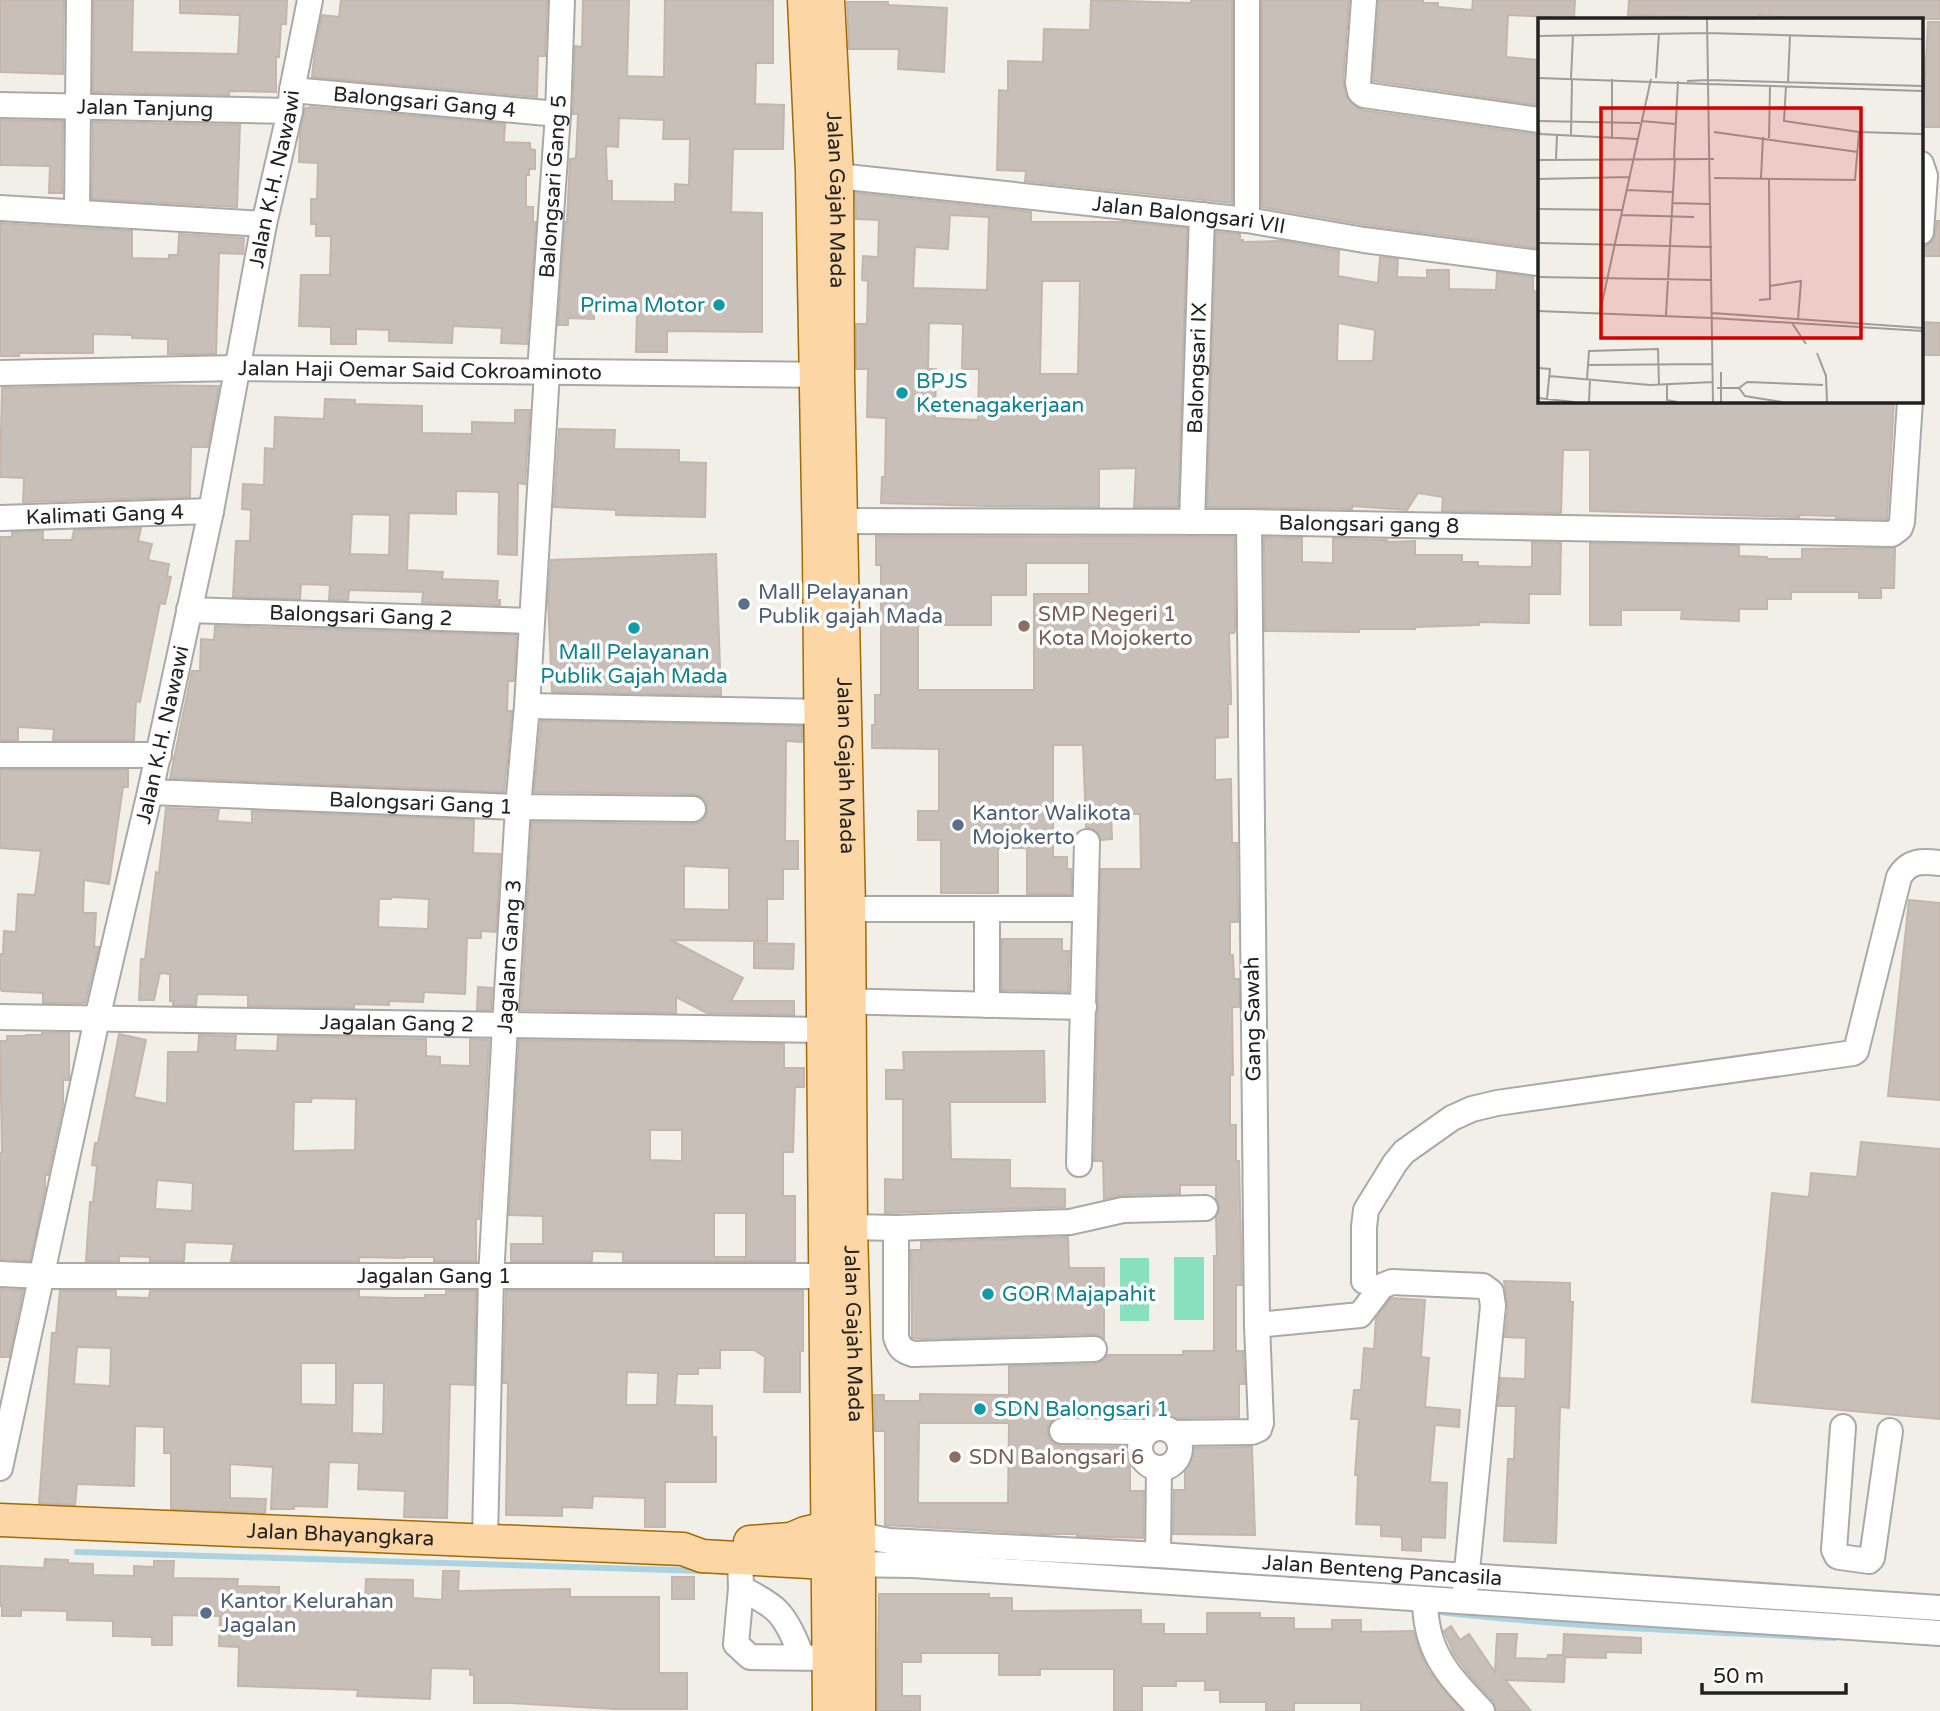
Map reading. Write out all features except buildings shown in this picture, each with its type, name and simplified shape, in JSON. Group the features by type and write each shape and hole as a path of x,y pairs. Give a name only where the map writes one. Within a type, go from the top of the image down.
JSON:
{"main road":[{"name":"Jalan Gajah Mada","path":"804,0 812,172 827,375 834,541 835,909 826,1276 827,1563 815,1657 829,1711"},
{"name":"Jalan Gajah Mada","path":"827,375 837,176 828,0"},
{"name":"Jalan Gajah Mada","path":"834,541 821,712 835,909"},
{"name":"Jalan Gajah Mada","path":"831,1011 851,1227 859,1533 859,1711"},
{"name":"Jalan Bhayangkara","path":"0,1520 683,1549 740,1573 827,1563"},
{"name":"Jalan Bhayangkara","path":"683,1549 702,1542 774,1542 826,1528"}],"street":[{"path":"76,212 79,0"},
{"name":"Jalan K.H. Nawawi","path":"0,1468 211,511 236,368 310,0"},
{"name":"Balongsari Gang 5","path":"544,372 562,0"},
{"path":"1247,0 1247,220"},
{"path":"1364,0 1358,83 1360,92 1364,95 1538,120"},
{"name":"Jalan Tanjung","path":"0,105 291,101"},
{"name":"Balongsari Gang 4","path":"291,101 558,114"},
{"path":"1923,215 1928,172"},
{"name":"Jalan Balongsari VII","path":"837,176 1247,220 1364,240 1538,263"},
{"path":"0,208 264,225"},
{"name":"Balongsari IX","path":"1192,522 1202,215"},
{"name":"Jalan Haji Oemar Said Cokroaminoto","path":"0,373 236,368 827,375"},
{"name":"Jagalan Gang 3","path":"485,1540 491,1277 518,807 532,621 544,372"},
{"name":"Balongsari gang 8","path":"834,541 1192,522 1870,534 1896,532 1902,522 1909,402"},
{"name":"Kalimati Gang 4","path":"0,518 211,511"},
{"name":"Gang Sawah","path":"1174,1433 1252,1432 1261,1426 1257,1325 1249,522"},
{"name":"Balongsari Gang 2","path":"189,610 532,621"},
{"path":"527,706 821,712"},
{"path":"0,755 159,755"},
{"name":"Balongsari Gang 1","path":"150,792 518,807 693,809"},
{"path":"1079,1164 1087,842"},
{"path":"1364,1281 1364,1227 1370,1202 1404,1152 1452,1118 1497,1103 1856,1051 1899,877 1903,869 1912,863 1940,863"},
{"path":"835,909 1085,909"},
{"path":"987,909 987,1005"},
{"name":"Jagalan Gang 2","path":"0,1017 505,1026 987,1005 1084,1007"},
{"path":"851,1227 1070,1222 1123,1210 1205,1208"},
{"path":"896,1228 896,1337 898,1346 903,1351 913,1354 1094,1349"},
{"name":"Jagalan Gang 1","path":"0,1274 826,1276"},
{"path":"1257,1325 1360,1315 1382,1286 1392,1282 1483,1286 1491,1292 1493,1306 1464,1602"},
{"path":"1161,1427 1174,1433 1180,1445 1180,1452 1173,1464 1159,1468 1146,1463 1140,1444 1147,1432 1161,1427"},
{"path":"1843,1427 1834,1550 1836,1556 1868,1561 1872,1558 1890,1431"},
{"path":"1062,1431 1147,1432"},
{"path":"1158,1555 1159,1468"},
{"name":"Jalan Benteng Pancasila","path":"826,1528 845,1528 888,1541 1158,1555 1940,1608"},
{"path":"1243,1561 1243,1587"},
{"name":"Jalan Bhayangkara","path":"827,1563 859,1565"},
{"name":"Jalan Benteng Pancasila","path":"859,1565 913,1565 1243,1587 1425,1606 1464,1602 1940,1633"},
{"path":"740,1573 736,1644 742,1651 750,1657 815,1657"},
{"path":"740,1573 764,1601 778,1612 795,1640 815,1657"},
{"path":"1752,1621 1754,1596"},
{"path":"1425,1606 1429,1636 1442,1665 1482,1711"}],"green space":[{"path":"1174,1257 1204,1257 1204,1320 1174,1320"},
{"path":"1120,1258 1149,1258 1149,1321 1120,1321"}],"waterway":[{"path":"77,1552 704,1571"},
{"path":"1439,1612 1587,1625 1834,1638"}],"place":[{"name":"Prima Motor","path":"719,305"},
{"name":"BPJS Ketenagakerjaan","path":"902,393"},
{"name":"Mall Pelayanan Publik gajah Mada","path":"744,604"},
{"name":"SMP Negeri 1 Kota Mojokerto","path":"1024,626"},
{"name":"Mall Pelayanan Publik Gajah Mada","path":"634,628"},
{"name":"Kantor Walikota Mojokerto","path":"958,825"},
{"name":"GOR Majapahit","path":"988,1294"},
{"name":"SDN Balongsari 1","path":"980,1409"},
{"name":"SDN Balongsari 6","path":"955,1457"},
{"name":"Kantor Kelurahan Jagalan","path":"206,1613"}]}
